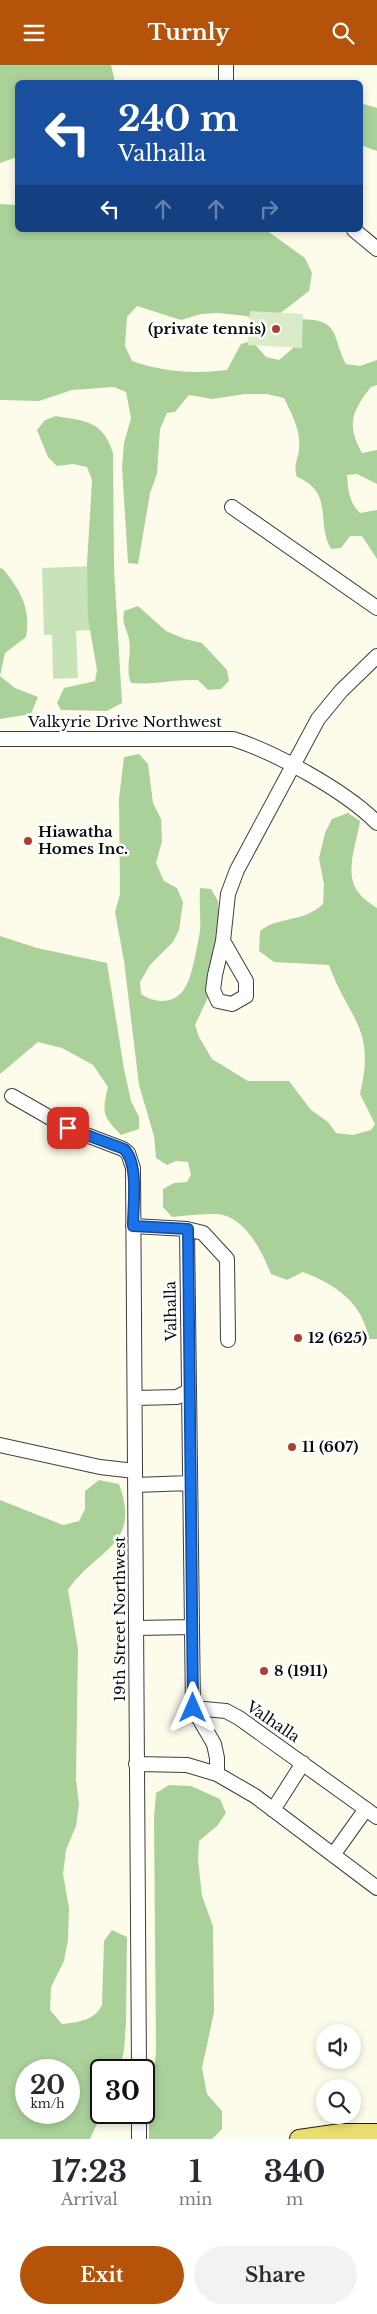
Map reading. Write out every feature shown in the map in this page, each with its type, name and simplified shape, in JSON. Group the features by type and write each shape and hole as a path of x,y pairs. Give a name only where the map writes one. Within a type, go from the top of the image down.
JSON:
{"main road":[{"path":"299,2139 341,2133 377,2133"}],"street":[{"path":"226,65 226,80"},
{"path":"356,232 377,249"},
{"path":"232,507 377,608"},
{"path":"223,941 225,912 231,885 245,852 324,711 377,656"},
{"name":"Valkyrie Drive Northwest","path":"0,739 220,738 247,743 338,792 377,823"},
{"name":"19th Street Northwest","path":"12,1096 68,1128 124,1149 128,1153 133,1168 139,2059"},
{"path":"133,1226 188,1229 203,1233 227,1259 228,1340"},
{"name":"Valhalla","path":"188,1229 193,1708 226,1711 304,1763 372,1813 333,1855"},
{"path":"135,1398 177,1397 189,1391"},
{"path":"0,1445 100,1467 135,1478 190,1483"},
{"path":"136,1628 192,1627"},
{"path":"193,1708 214,1743 218,1758 218,1773"},
{"name":"Valhalla","path":"273,1810 304,1763"},
{"path":"136,1764 187,1765 218,1773 273,1810 377,1889"},
{"path":"139,2124 140,2139"}],"green space":[{"path":"0,65 111,65 115,80 15,80 15,158 0,163"},
{"path":"363,104 377,108 377,151 363,146"},
{"path":"0,204 15,205 15,232 269,232 305,258 312,273 309,291 278,315 263,321 246,316 219,313 201,314 181,320 137,306 127,317 125,346 132,361 156,368 190,372 227,370 241,344 252,341 266,357 279,360 293,348 293,332 297,319 311,320 328,325 336,337 346,364 360,366 377,360 377,385 371,387 359,404 353,419 353,426 357,443 362,453 377,450 377,484 357,474 347,475 350,496 356,509 360,513 377,510 377,559 362,536 350,536 341,548 331,549 324,528 320,499 316,491 309,484 297,477 296,466 299,435 284,398 267,394 245,394 212,399 189,395 175,412 167,413 160,429 157,474 150,493 138,564 128,563 122,467 124,443 131,418 126,392 114,387 72,390 39,401 0,400"},
{"name":"(private tennis)","path":"250,311 303,314 302,348 248,345"},
{"path":"56,416 92,424 104,434 113,453 114,568 122,703 107,711 61,710 57,703 64,688 95,681 97,670 88,618 87,564 92,480 87,467 73,464 57,466 48,457 37,430 45,420"},
{"path":"92,566 94,630 76,631 78,678 53,679 52,635 44,635 42,568"},
{"path":"0,568 3,569 20,593 26,609 27,627 26,637 5,653 0,676"},
{"path":"138,606 166,631 185,639 202,643 227,670 229,681 221,689 208,690 198,680 131,683 129,677 130,645 124,623 124,611"},
{"path":"0,676 15,688 38,697 31,714 0,719"},
{"path":"139,754 148,764 153,803 161,819 162,841 156,863 164,881 177,888 183,902 179,930 173,942 150,965 140,982 141,994 154,1000 167,1001 178,996 183,991 191,974 200,931 200,888 211,889 218,901 220,924 210,993 195,1025 199,1037 212,1059 248,1081 289,1081 311,1110 328,1122 336,1133 353,1135 371,1130 375,1124 360,1094 365,1053 358,1025 329,965 274,962 259,951 260,931 275,923 307,914 323,904 324,885 319,858 325,833 332,819 348,813 360,821 352,858 352,877 354,885 361,895 377,908 377,1339 369,1339 366,1326 354,1305 337,1289 303,1272 287,1280 271,1274 253,1239 240,1224 232,1219 223,1215 213,1214 172,1217 163,1207 163,1189 174,1183 187,1182 191,1175 188,1162 176,1161 167,1165 156,1158 154,1136 139,1085 124,961 115,912 120,894 119,799 124,757"},
{"path":"0,936 37,948 107,963 124,1069 131,1101 139,1117 139,1129 121,1135 110,1123 105,1113 104,1108 108,1087 93,1065 62,1048 38,1042 0,1074"},
{"path":"99,1480 119,1484 125,1505 125,1521 120,1534 113,1545 79,1576 68,1590 78,1649 76,1779 79,1805 76,1826 66,1850 63,1874 69,1908 68,1940 64,1961 51,1987 50,2010 62,2024 85,2020 95,2014 102,2005 104,1941 112,1930 127,1937 124,2051 122,2059 90,2059 90,2124 97,2124 90,2139 0,2139 0,1500 63,1525 79,1521 85,1509 85,1491"},
{"path":"169,1785 191,1786 220,1799 226,1813 217,1826 199,1841 198,1860 202,1896 213,1926 214,2012 202,2068 207,2094 222,2111 222,2129 212,2139 149,2139 149,2124 155,2124 154,1818 156,1793"}],"place":[{"name":"(private tennis)","path":"276,329"},
{"name":"Hiawatha Homes Inc.","path":"28,841"},
{"name":"12 (625)","path":"298,1338"},
{"name":"11 (607)","path":"292,1447"},
{"name":"8 (1911)","path":"264,1671"}],"route":[{"path":"68,1128 124,1149 128,1153 133,1168 133,1226 188,1229 186,1246 193,1708"}]}
